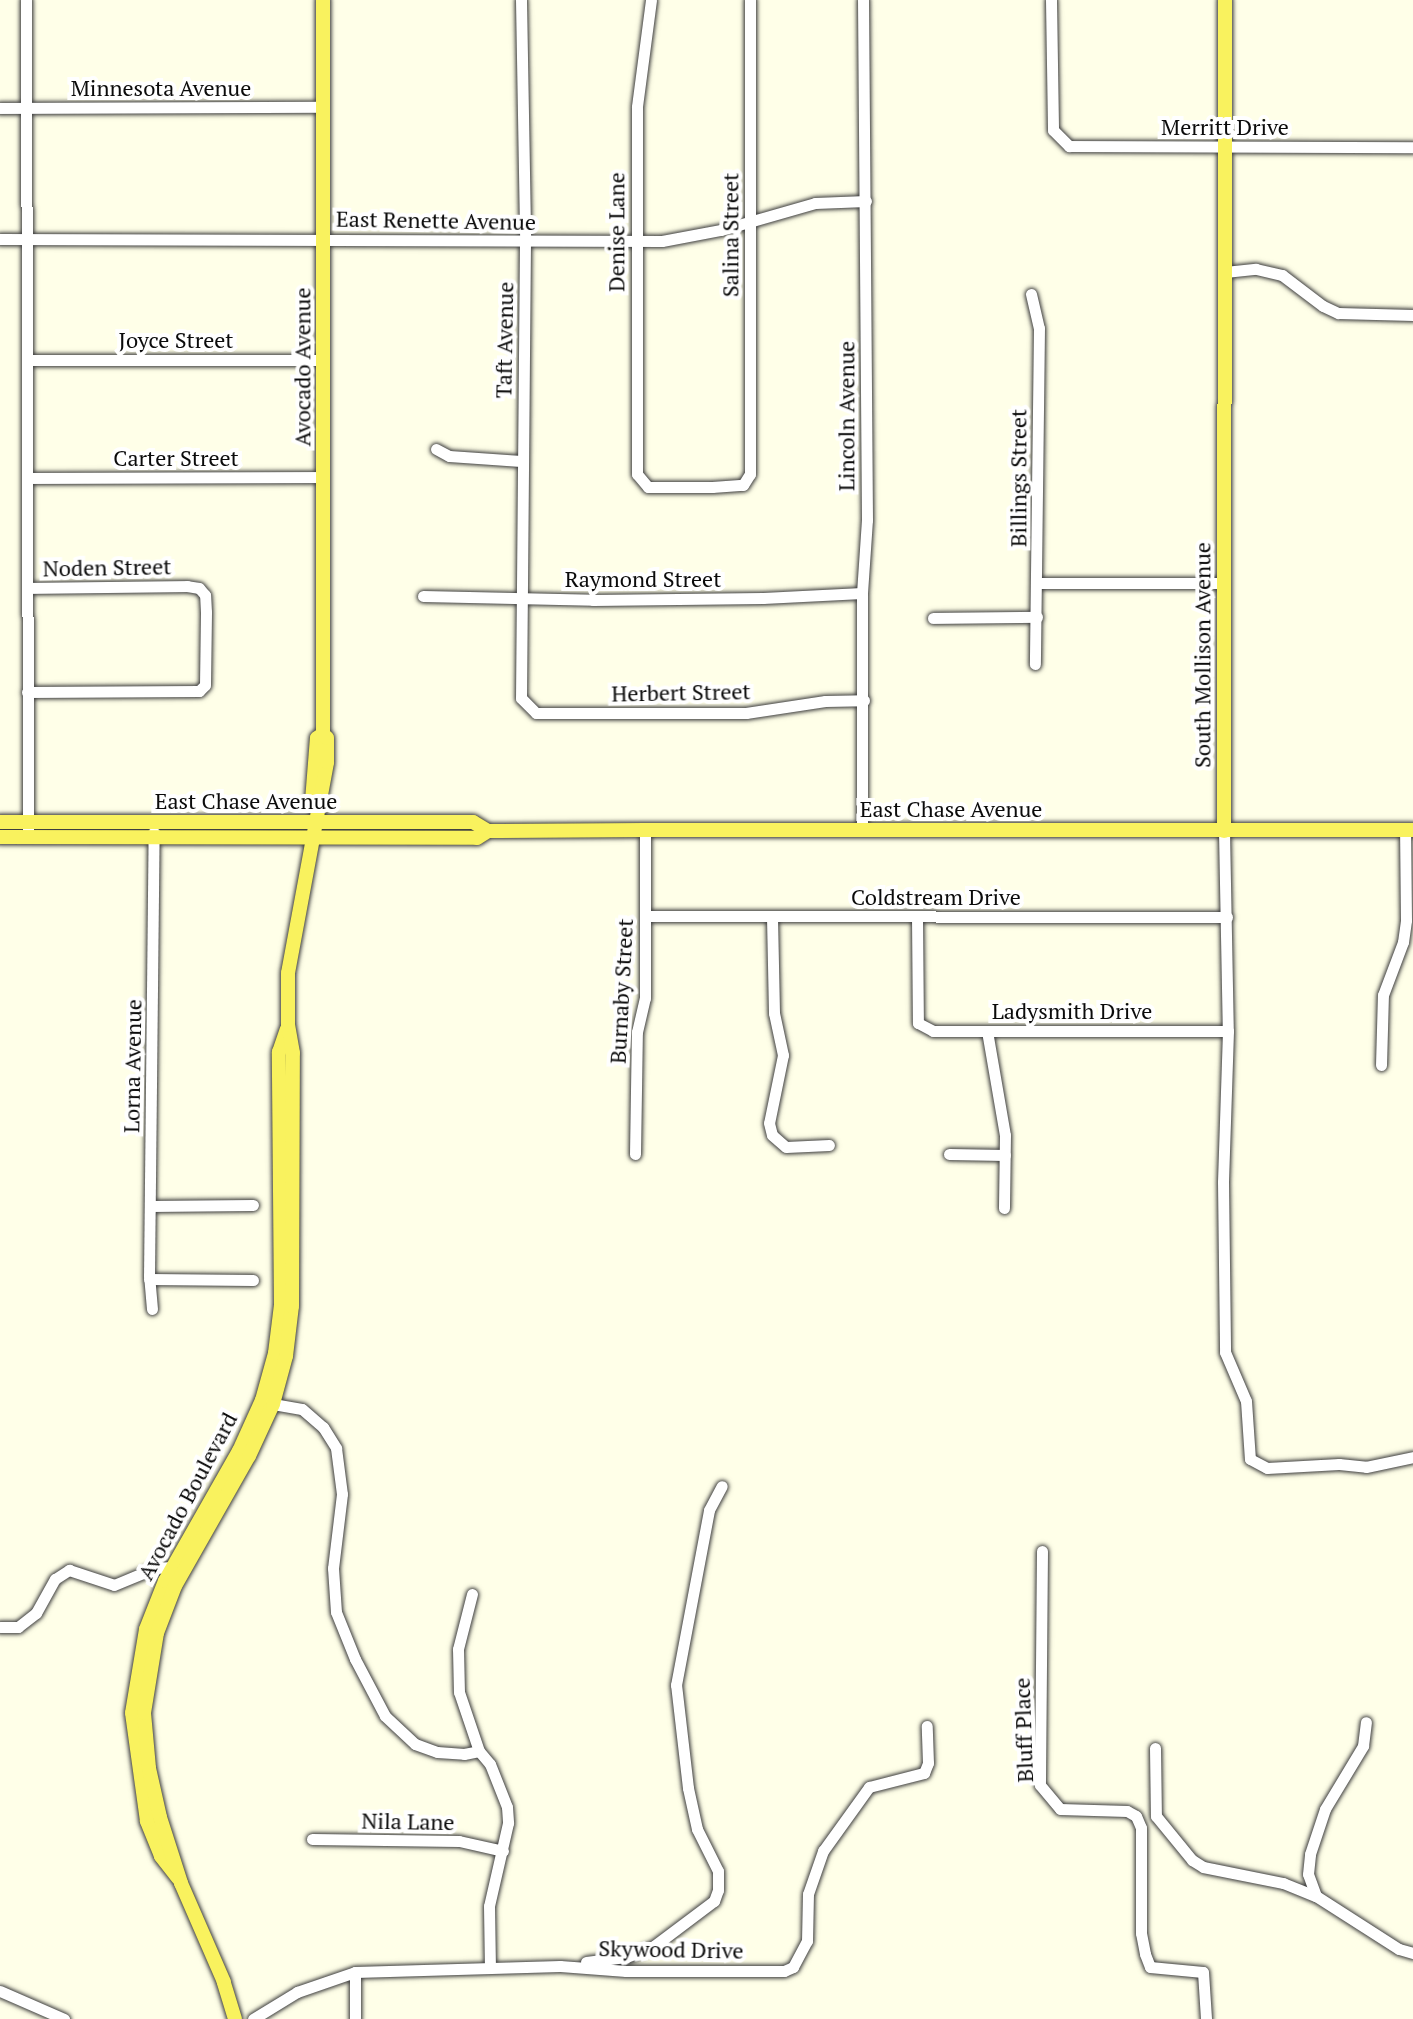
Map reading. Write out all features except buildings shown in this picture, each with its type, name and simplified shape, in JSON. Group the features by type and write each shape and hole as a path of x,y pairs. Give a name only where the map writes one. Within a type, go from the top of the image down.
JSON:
{"main road":[{"name":"Avocado Avenue","path":"311,840 317,807 322,802 327,762 327,738 323,734 323,0"},
{"name":"South Mollison Avenue","path":"1224,831 1225,0"},
{"name":"East Chase Avenue","path":"0,822 29,830"},
{"name":"East Chase Avenue","path":"0,837 29,830 473,822 488,831 1409,830"},
{"name":"East Chase Avenue","path":"154,830 311,840 477,838 488,831"},
{"name":"Avocado Boulevard","path":"235,2019 224,1982 181,1883 149,1768 144,1713 157,1633 175,1586 249,1456 273,1404 286,1356 292,1306 293,1053 288,1025 293,932 311,840"},
{"name":"Avocado Boulevard","path":"181,1883 161,1856 147,1821 132,1713 146,1629 172,1567 239,1451 262,1400 275,1353 281,1305 279,1052 288,1025"}],"street":[{"path":"26,0 29,830"},
{"name":"Taft Avenue","path":"521,0 525,241 521,681"},
{"name":"Denise Lane","path":"637,466 637,107 651,0"},
{"name":"Lincoln Avenue","path":"862,831 862,593 867,520 863,0"},
{"name":"Merritt Drive","path":"1051,0 1052,121 1057,137 1069,146 1413,147"},
{"name":"Salina Street","path":"637,466 640,480 648,487 732,487 743,485 750,469 750,1"},
{"name":"Minnesota Avenue","path":"0,108 323,107"},
{"name":"East Renette Avenue","path":"0,239 635,242 694,237 815,203 866,201"},
{"path":"1225,272 1256,269 1282,275 1323,306 1338,313 1413,315"},
{"name":"Billings Street","path":"1031,294 1039,328 1035,664"},
{"name":"Joyce Street","path":"28,360 324,360"},
{"path":"436,449 449,456 521,461"},
{"name":"Carter Street","path":"28,478 324,477"},
{"path":"1038,583 1224,583"},
{"name":"Noden Street","path":"27,692 189,694 205,685 206,609 205,595 199,588 187,586 28,588"},
{"name":"Raymond Street","path":"423,596 521,600 763,598 862,593"},
{"path":"933,618 1037,617"},
{"name":"Herbert Street","path":"521,681 521,698 536,713 746,713 825,701 864,700"},
{"name":"Lorna Avenue","path":"152,1309 149,1279 154,830"},
{"name":"Burnaby Street","path":"635,1154 637,1032 645,998 645,830"},
{"path":"1381,1065 1383,995 1403,942 1406,920 1409,830"},
{"name":"South Mollison Avenue","path":"1224,831 1228,1031 1223,1182 1225,1352 1246,1401 1250,1459 1267,1468 1339,1464 1366,1467 1413,1457"},
{"name":"Coldstream Drive","path":"645,916 1227,917"},
{"path":"772,917 774,1013 783,1055 769,1123 772,1135 786,1147 829,1145"},
{"name":"Ladysmith Drive","path":"917,917 918,1023 933,1031 1228,1031"},
{"path":"987,1031 1003,1121 1004,1208"},
{"path":"949,1154 1005,1155"},
{"path":"150,1206 253,1205"},
{"path":"149,1279 253,1280"},
{"path":"273,1404 302,1409 323,1427 336,1448 342,1494 333,1568 336,1612 385,1716 415,1744 437,1752 464,1754 479,1751"},
{"path":"572,1966 626,1957 654,1946 714,1901 718,1890 718,1871 697,1829 691,1801 676,1685 709,1510 722,1486"},
{"name":"Bluff Place","path":"1042,1551 1040,1785 1060,1809 1127,1811 1136,1816 1141,1828 1141,1933 1145,1954 1150,1967 1203,1972 1206,2019"},
{"path":"0,1627 18,1627 36,1613 55,1579 69,1570 114,1585 155,1568 172,1567"},
{"path":"472,1594 462,1625 457,1669 459,1692 479,1751 490,1764 507,1807 508,1823 489,1906 490,1968"},
{"path":"1316,1896 1308,1874 1310,1854 1325,1809 1363,1746 1366,1722"},
{"name":"Skywood Drive","path":"253,2019 297,1992 355,1972 572,1966 784,1971 793,1967 807,1941 808,1894 823,1851 869,1787 924,1773 928,1763 927,1726"},
{"path":"1155,1748 1156,1816 1192,1860 1203,1867 1283,1883 1316,1896 1399,1949 1413,1953"},
{"name":"Nila Lane","path":"312,1839 459,1841 503,1851"},
{"path":"355,1972 355,2019"},
{"path":"0,1991 64,2019"}]}
